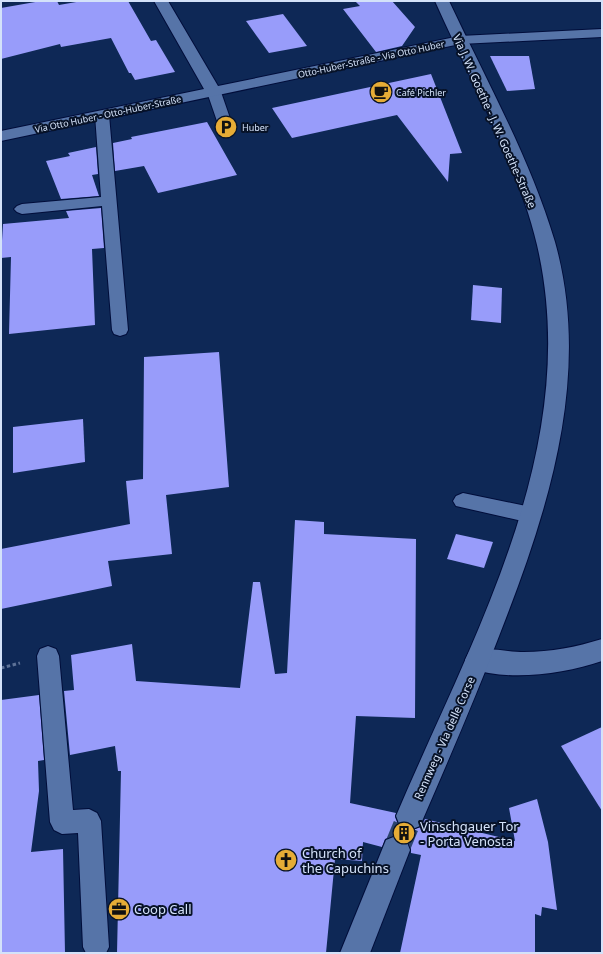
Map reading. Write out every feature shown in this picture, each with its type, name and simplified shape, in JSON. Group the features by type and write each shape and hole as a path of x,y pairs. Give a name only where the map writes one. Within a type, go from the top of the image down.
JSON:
{"main road":[{"path":"161,1 214,92"},
{"name":"Via J. W. Goethe - J. W. Goethe-Straße","path":"442,1 526,186 546,245 558,306 559,372 556,409 531,515 512,576 478,660"},
{"name":"Otto-Huber-Straße - Via Otto Huber","path":"214,92 460,40 602,33"},
{"name":"Via Otto Huber - Otto-Huber-Straße","path":"1,136 214,92"},
{"path":"478,660 503,664 530,664 558,661 589,655 602,650"},
{"name":"Rennweg - Via delle Corse","path":"410,816 478,660"},
{"path":"355,953 396,850"}],"lane":[{"path":"214,92 226,127"},
{"path":"102,115 120,330"},
{"path":"22,209 108,201"},
{"path":"463,501 531,515"},
{"path":"48,656 62,822 89,821 96,947"}],"building":[{"path":"41,1 57,1 59,5 82,1 128,1 151,41 156,40 175,72 135,80 131,73 129,73 111,38 61,47 60,44 1,59 1,8"},
{"path":"355,1 392,1 415,27 402,46 376,52 343,9 360,6"},
{"path":"283,14 307,46 269,53 246,21"},
{"path":"490,56 529,56 535,89 507,91"},
{"path":"431,74 462,153 450,154 448,182 397,115 292,138 272,108"},
{"path":"207,122 237,175 158,193 144,166 115,171 113,143 132,139 131,137"},
{"path":"96,147 98,174 92,175 99,196 61,199 46,161 70,156 68,153"},
{"path":"101,208 104,248 92,249 95,325 9,334 11,257 1,258 3,224 69,218 66,211"},
{"path":"473,285 502,288 501,323 471,320"},
{"path":"219,352 229,487 166,495 172,554 108,561 112,586 1,609 1,549 130,524 126,481 143,479 144,357"},
{"path":"83,419 85,462 13,473 13,427"},
{"path":"295,520 324,522 324,534 416,539 415,718 356,716 350,803 396,813 395,817 399,827 409,831 421,827 425,819 515,841 509,808 537,799 548,842 557,910 542,907 541,916 535,914 535,953 400,953 421,855 411,853 407,839 397,835 385,839 382,847 363,842 362,861 335,859 326,953 117,953 121,771 118,771 115,746 70,755 64,691 74,690 71,655 132,644 136,681 240,688 253,582 260,582 275,674 287,673"},
{"path":"456,534 493,542 484,568 447,559"},
{"path":"39,695 44,760 38,761 39,791 31,852 63,849 65,953 1,953 1,700"},
{"path":"602,727 602,811 561,746"}],"tunnel":[{"path":"396,850 410,816"}],"place":[{"name":"Café Pichler","path":"381,92"},
{"name":"Huber","path":"226,127"},
{"name":"Vinschgauer Tor - Porta Venosta","path":"404,833"},
{"name":"Church of the Capuchins","path":"286,860"},
{"name":"Coop Call","path":"119,909"}]}
